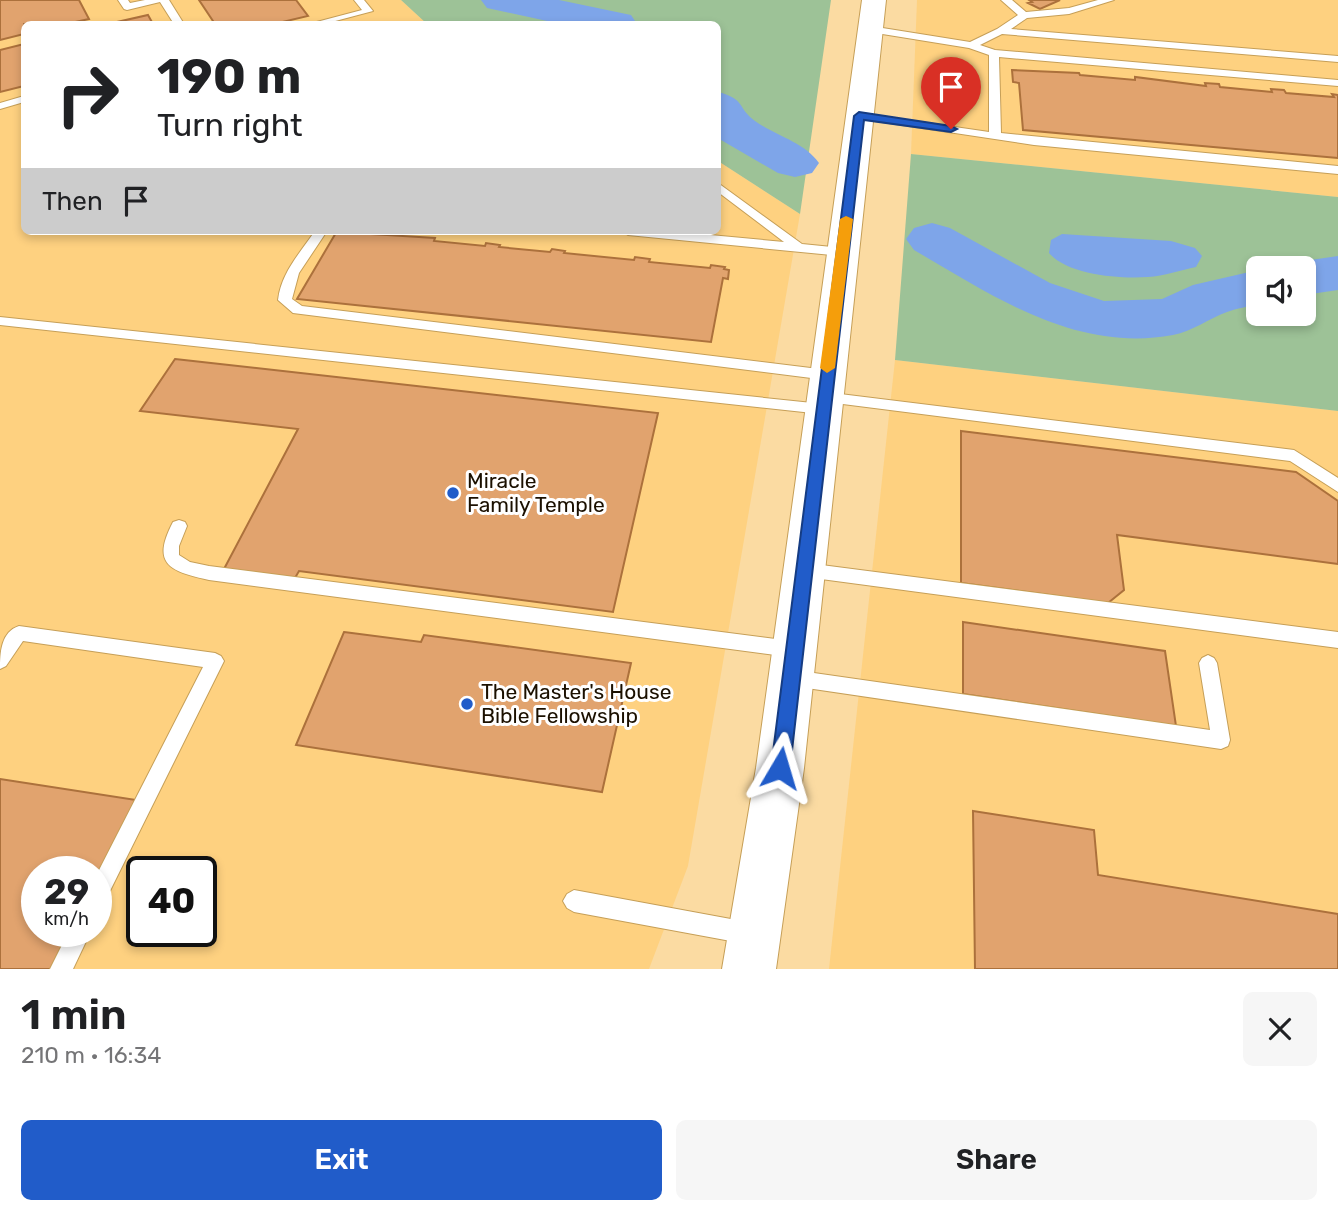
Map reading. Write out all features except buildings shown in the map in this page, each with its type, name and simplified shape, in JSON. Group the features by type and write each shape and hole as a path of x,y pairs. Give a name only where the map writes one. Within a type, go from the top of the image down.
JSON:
{"street":[{"path":"751,952 779,778 872,14"}],"lane":[{"path":"123,0 127,7 157,0"},
{"path":"164,0 177,21"},
{"path":"326,21 368,10 359,0"},
{"path":"1006,0 1024,15"},
{"path":"971,45 1001,31 1024,15 1069,11 1109,0"},
{"path":"872,14 994,54 1338,83"},
{"path":"1001,31 1338,59"},
{"path":"994,54 995,135"},
{"path":"0,106 21,100"},
{"path":"859,116 1048,144 1338,170"},
{"path":"721,189 799,248"},
{"path":"319,235 287,286 285,300 298,310 824,394 1294,456 1338,486"},
{"path":"668,235 842,252"},
{"path":"0,321 824,394"},
{"path":"178,526 171,546 171,558 186,568 209,573 793,664 1221,740 1208,663"},
{"path":"804,570 1338,640"},
{"path":"0,661 19,633 215,661 112,866"},
{"path":"574,901 751,952"},
{"path":"61,969 72,947"}],"shaded area":[{"path":"0,0 401,0 424,21 21,21 21,235 721,235 721,163 800,214 688,866 649,969 0,969"},
{"path":"917,0 1338,0 1338,197 911,154"},
{"path":"895,360 1338,411 1338,969 829,969"}],"green space":[{"path":"401,0 831,0 800,214 721,163 721,21 424,21"},
{"path":"911,154 1338,197 1338,411 895,360"}],"water":[{"path":"1062,234 1171,241 1195,248 1202,256 1196,267 1160,275 1123,277 1095,274 1068,266 1049,253 1051,240"}],"waterway":[{"path":"501,0 602,21"},
{"path":"721,110 737,130 795,163"},
{"path":"932,239 1031,295 1101,319 1171,317 1212,297 1246,290"},
{"path":"1316,276 1338,273"}],"slow traffic":[{"path":"827,368 846,219"}],"place":[{"name":"Miracle Family Temple","path":"453,493"},
{"name":"The Master's House Bible Fellowship","path":"467,704"}],"route":[{"path":"780,768 859,116 951,129"}]}
